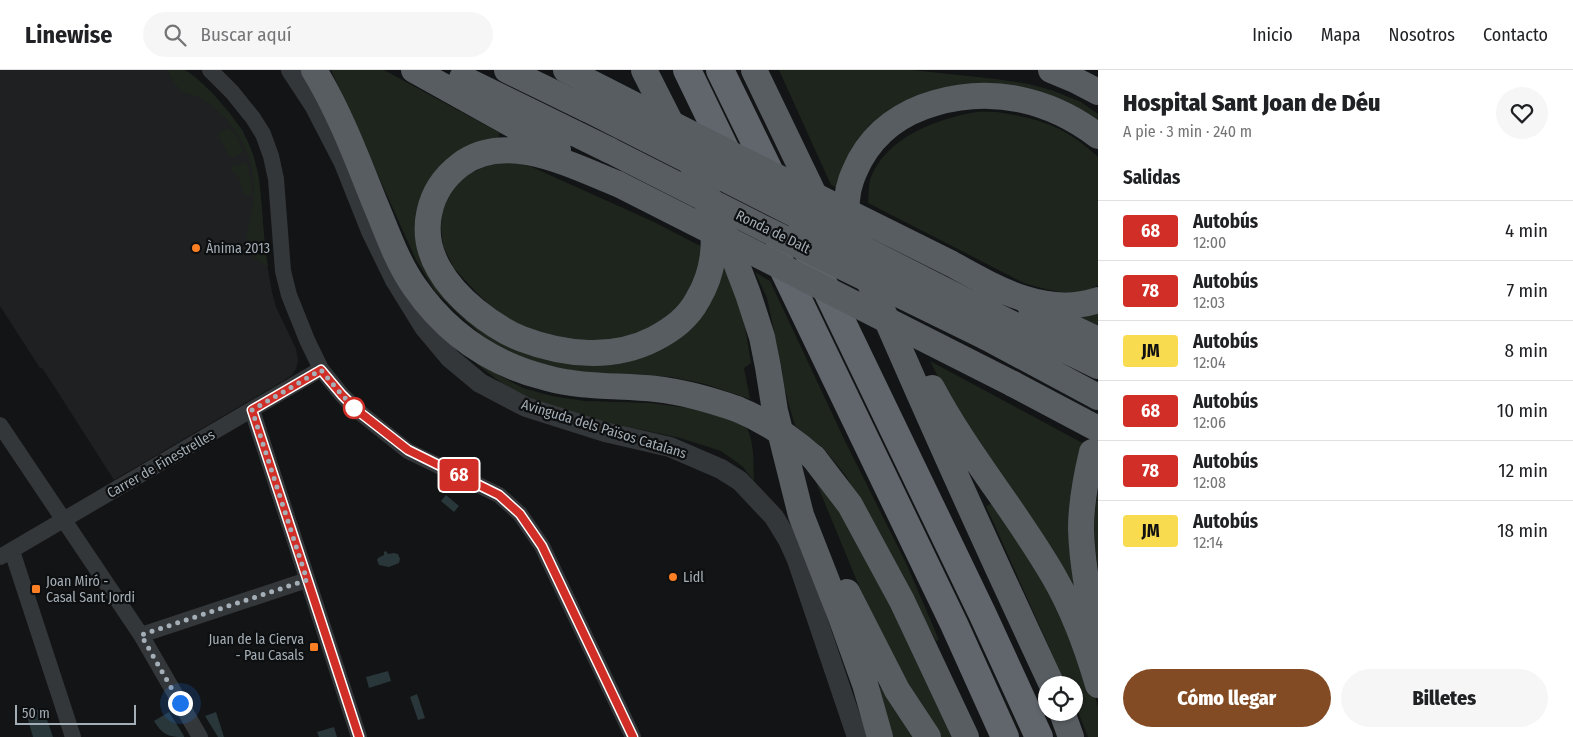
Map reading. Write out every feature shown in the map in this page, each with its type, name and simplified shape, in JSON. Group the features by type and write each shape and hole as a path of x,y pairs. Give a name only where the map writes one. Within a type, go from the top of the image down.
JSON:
{"highway":[{"path":"314,70 331,101 398,257 414,286 438,316 456,333 500,362 522,372 550,379 592,385 658,389 710,400 737,409 759,418 778,430 814,458 850,505 902,601 966,737"},
{"path":"414,70 618,184 1013,384 1095,441 1085,487 1081,528 1084,567 1098,641"},
{"name":"Ronda de Dalt","path":"446,70 986,337 1098,397"},
{"name":"Ronda de Dalt","path":"507,70 1098,366"},
{"path":"566,70 950,264 1048,317 1098,340"},
{"path":"644,70 720,218 748,294 765,352 774,411 801,515 865,684 880,737"},
{"path":"687,70 954,624 1005,737"},
{"path":"720,70 982,613 1039,737"},
{"path":"754,70 900,375 970,510"},
{"path":"1051,70 1098,92"},
{"path":"1048,676 970,510 865,272 850,231 847,216 848,187 852,174 870,143 878,135 908,113 936,103 968,97 1009,96 1041,105 1066,115 1098,136"},
{"path":"618,184 551,158 522,151 496,151 472,158 452,171 440,184 434,195 428,220 429,244 432,255 439,269 463,299 488,319 520,338 553,348 590,353 623,350 645,344 674,328 694,307 708,279 714,250 710,215 677,134"},
{"path":"356,157 364,212"},
{"path":"860,161 856,208 870,257 920,366 940,402 1037,550 1064,596 1079,629 1098,685"},
{"path":"991,286 1025,299 1055,306 1077,305 1098,300"},
{"path":"785,455 847,592 897,690 928,737"},
{"path":"1089,589 1098,614"},
{"path":"1065,721 1071,737"}],"street":[{"path":"210,70 232,92 253,118 263,134 272,156 276,179 283,270 289,296 321,370 358,411 408,450 499,495 520,514 542,546 632,737"},
{"name":"Avinguda dels Països Catalans","path":"291,70 314,105 344,163 395,280 424,327 450,358 480,382 526,407 605,432 670,447 721,469 740,481 774,517 797,560 857,737"},
{"name":"Carrer de Finestrelles","path":"6,554 321,370"},
{"path":"252,410 359,737"},
{"path":"0,424 141,635 200,737"},
{"path":"6,554 73,737"},
{"path":"141,635 307,580"}],"shaded area":[{"path":"0,70 184,70 210,91 229,112 243,131 253,154 259,177 266,258 272,292 276,307 296,349 298,360 296,369 292,375 283,381 114,480 0,306"},
{"path":"168,70 184,70 201,82 233,118 250,146 259,180 268,266 257,260 251,254 248,247 247,232 253,205 254,186 250,161 245,147 229,123 216,109 201,98 180,89"},
{"path":"331,70 384,70 500,133 497,141 422,204 470,320 642,357 720,257 742,308 751,363 744,368 750,399 705,384 672,377 582,373 529,361 490,342 435,291 416,260"},
{"path":"779,70 912,70 1029,84 1054,91 1081,102 1098,114 1098,122 917,96 897,105 873,123 840,189 831,185"},
{"path":"973,112 997,112 1026,117 1052,126 1075,138 1098,157 1098,285 1080,292 1061,292 1024,283 868,203 871,177 878,163 899,142 926,126 955,116"},
{"path":"227,128 235,133 244,152 234,157 229,156 218,134"},
{"path":"511,162 532,167 654,222 708,250 688,301 648,333 585,344 533,331 500,315 454,268 443,246 442,212 448,192 464,176 489,165"},
{"path":"247,163 252,194 244,195 238,176 232,171 232,166"},
{"path":"755,272 770,281 845,441 907,565 939,640 936,641 846,476 824,449 795,426 784,387 767,298"},
{"path":"1098,312 1098,327 1077,318"},
{"path":"473,361 523,388 552,396 585,401 652,403 695,409 718,415 746,426 752,446 754,481 742,466 721,451 680,438 582,417 512,391"},
{"path":"930,361 1088,446 1083,601 952,404"},
{"path":"814,477 839,509 860,541 956,737 935,737 873,620"},
{"path":"1098,491 1098,568 1094,529"},
{"path":"446,495 459,506 454,512 441,501"},
{"path":"997,501 1050,586 1086,666 1098,707 1098,737 1088,737 1082,721 1083,676 1062,676 986,506"},
{"path":"386,551 388,554 398,554 399,563 389,567 379,565 378,558 384,555"},
{"path":"388,671 391,681 369,688 366,677"},
{"path":"882,687 915,737 890,737 876,690"},
{"path":"417,694 425,718 418,720 410,697"},
{"path":"43,708 53,737 33,737 26,713"},
{"path":"169,712 184,737 166,734 154,721"},
{"path":"216,712 224,737 218,737 205,716"},
{"path":"334,727 337,737 319,737 317,732"}],"bus line":[{"name":"68","path":"359,737 252,410 321,370 358,411 408,450 499,495 520,514 542,546 633,737"}],"place":[{"name":"Ànima 2013","path":"196,248"},
{"name":"Lidl","path":"673,577"},
{"name":"Joan Miró - Casal Sant Jordi","path":"36,589"},
{"name":"Juan de la Cierva - Pau Casals","path":"314,647"}],"route":[{"path":"180,703 141,635 307,580 252,410 321,370 358,411 354,408"}]}
